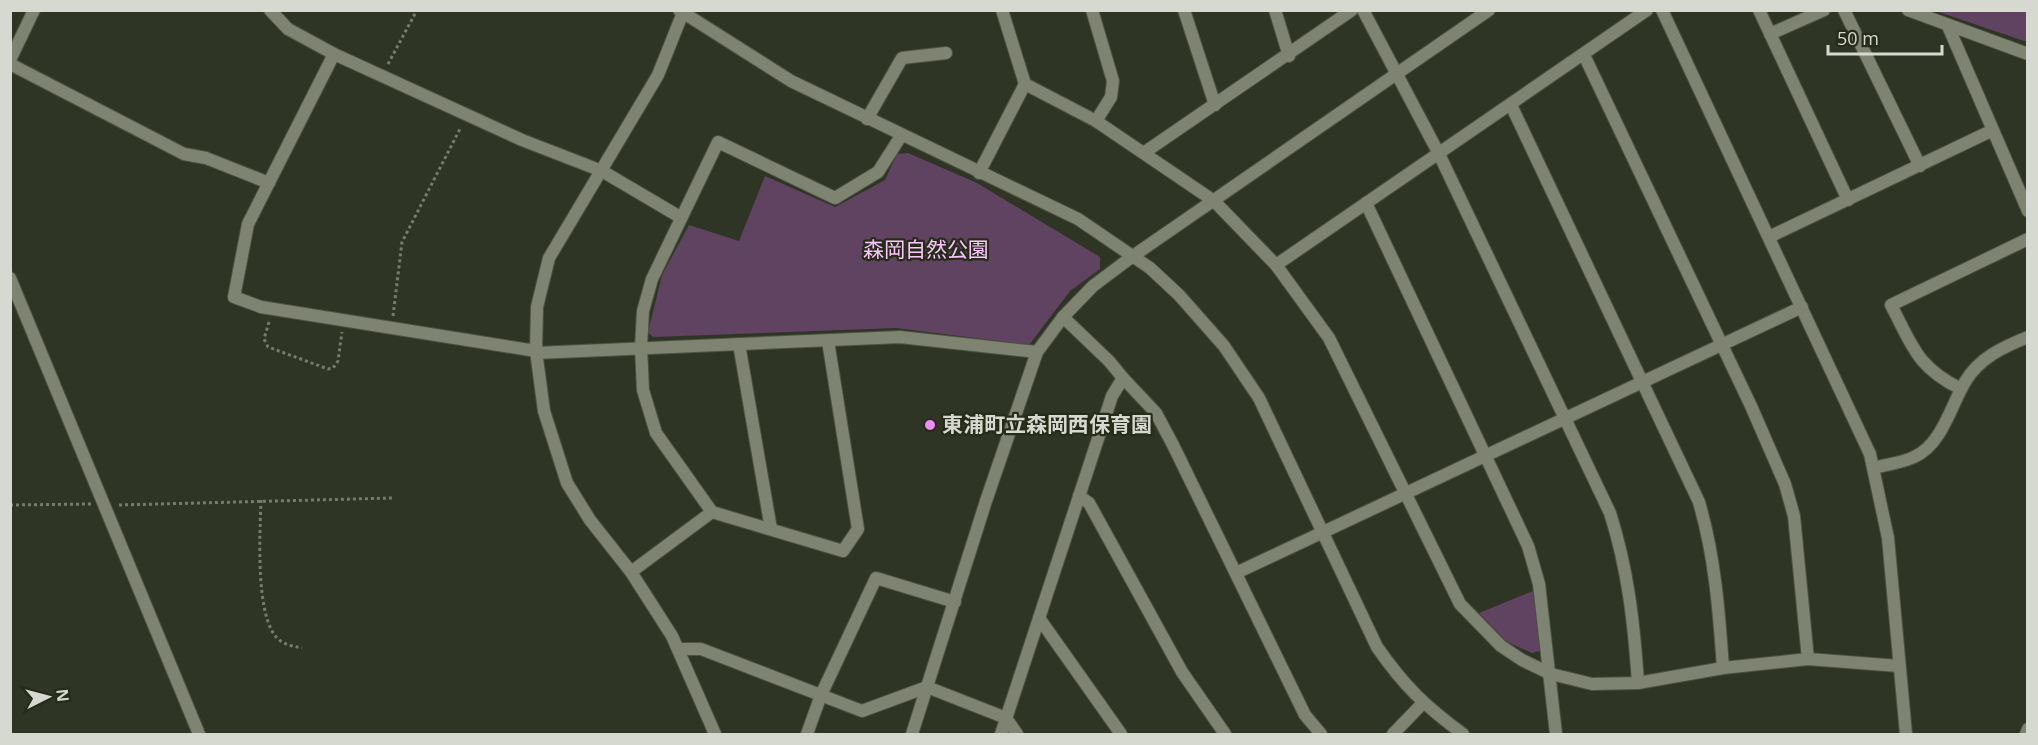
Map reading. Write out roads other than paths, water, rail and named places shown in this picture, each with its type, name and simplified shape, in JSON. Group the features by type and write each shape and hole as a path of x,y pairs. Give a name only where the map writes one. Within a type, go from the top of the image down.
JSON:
{"street":[{"path":"34,10 10,62 184,154 206,158 269,183"},
{"path":"270,10 288,29 334,54 468,115 602,171 680,217"},
{"path":"979,173 1025,84 1002,10"},
{"path":"1092,10 1113,81 1111,97 1096,121"},
{"path":"1184,10 1215,105"},
{"path":"1275,10 1289,56"},
{"path":"1145,152 1289,56 1352,10"},
{"path":"1363,10 1439,154 1610,513 1622,551 1634,629 1638,683"},
{"path":"912,735 986,501 1037,352 1063,317 1093,286 1133,256 1489,10"},
{"path":"1276,265 1512,105 1647,10"},
{"path":"1662,10 1856,422 1874,468 1888,538 1906,735"},
{"path":"1759,10 1848,200"},
{"path":"1770,34 1824,10"},
{"path":"1844,10 1920,166"},
{"path":"1908,10 2028,54"},
{"path":"715,735 679,649 631,572 590,520 567,483 544,411 536,352 537,307 549,258 658,75 682,12 791,81 901,136 1078,219 1133,256 1179,295 1224,346 1259,398 1377,647 1397,676 1422,704 1462,735"},
{"path":"1948,26 1991,131 2022,184 2028,211"},
{"path":"867,119 903,58 946,53"},
{"path":"334,54 248,224 234,297 274,309 536,352 900,337 1037,352"},
{"path":"1584,55 1785,484 1794,516 1808,659"},
{"path":"1025,84 1096,121 1145,152 1214,201 1276,265 1329,338 1460,604 1501,646 1522,660 1551,674 1592,684 1638,683 1723,668 1808,659 1899,666"},
{"path":"1512,105 1644,380 1699,502 1717,579 1723,668"},
{"path":"1768,237 1991,131"},
{"path":"828,340 858,529 843,551 712,512 656,433 643,390 641,347 643,311 652,279 718,142 835,198 878,172 901,136"},
{"path":"1366,203 1528,546 1539,584 1551,674 1556,735"},
{"path":"1961,390 1941,379 1923,364 1891,305 2028,239"},
{"path":"10,278 102,506 199,735"},
{"path":"1236,573 1802,307"},
{"path":"1063,317 1109,361 1156,413 1305,716 1321,735"},
{"path":"1874,468 1915,457 1929,446 1948,417 1966,380 1987,357 2028,337"},
{"path":"739,344 771,530"},
{"path":"1001,735 1112,396 1123,378"},
{"path":"1079,496 1089,503 1182,672 1226,735"},
{"path":"631,572 712,512"},
{"path":"807,735 821,695 876,578 955,602"},
{"path":"1039,618 1121,735"},
{"path":"679,649 700,649 862,711 927,687 1006,718 1017,735"},
{"path":"1393,735 1422,704"},
{"path":"2026,735 2028,729"}],"place":[{"name":"東浦町立森岡西保育園","path":"930,425"}],"park label":[{"name":"森岡自然公園","path":"926,250"}]}
